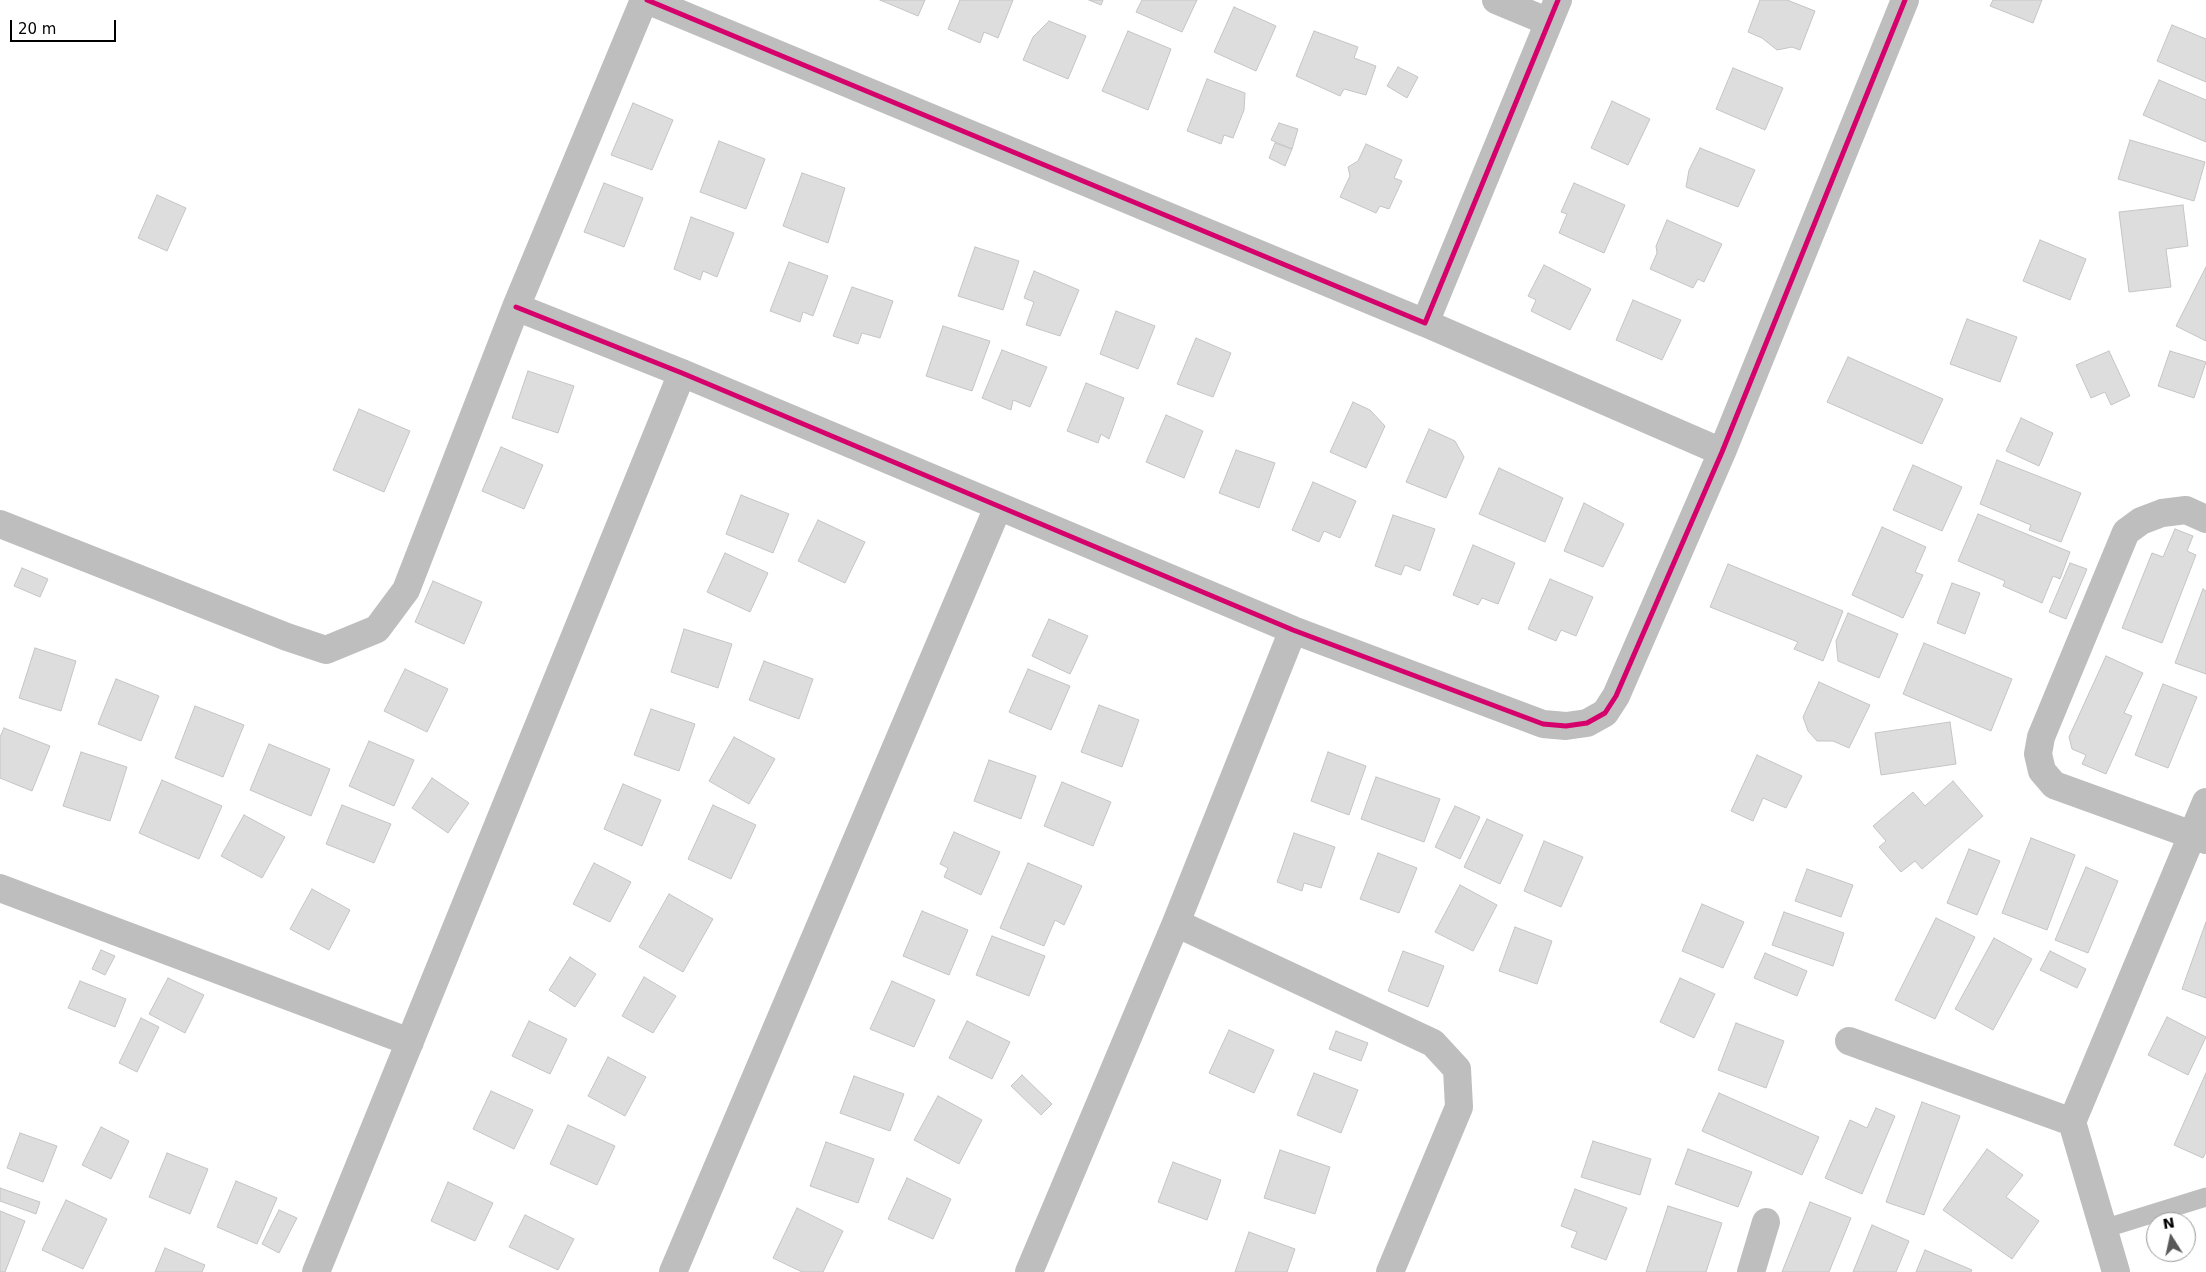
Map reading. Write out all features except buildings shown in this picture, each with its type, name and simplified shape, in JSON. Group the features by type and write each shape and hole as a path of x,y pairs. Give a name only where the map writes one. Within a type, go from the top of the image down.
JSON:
{"street":[{"path":"0,524 287,637 326,650 377,629 406,590 516,307 645,0 1425,323 1722,452"},
{"path":"1425,323 1554,11 1496,0"},
{"path":"516,307 682,373 1293,630 1543,724 1566,726 1588,723 1604,712 1616,696 1722,452 1905,0"},
{"path":"316,1272 682,373"},
{"path":"673,1272 998,506"},
{"path":"2199,837 2054,785 2042,771 2038,754 2041,737 2126,532 2141,521 2162,513 2186,510 2206,518"},
{"path":"1029,1272 1176,923 1293,630"},
{"path":"2116,1272 2072,1122 2199,837 2206,802"},
{"path":"2,895 410,1042"},
{"path":"1176,923 1433,1043 1457,1069 1459,1107 1390,1272"},
{"path":"1849,1042 2072,1122"},
{"path":"1751,1272 1766,1222"}],"lane":[{"path":"2102,1229 2206,1197"}],"cycle path":[{"path":"647,0 1425,323 1558,0"},
{"path":"516,307 682,373 1293,630 1543,724 1566,726 1587,723 1605,713 1616,696 1722,452 1905,0"}]}
